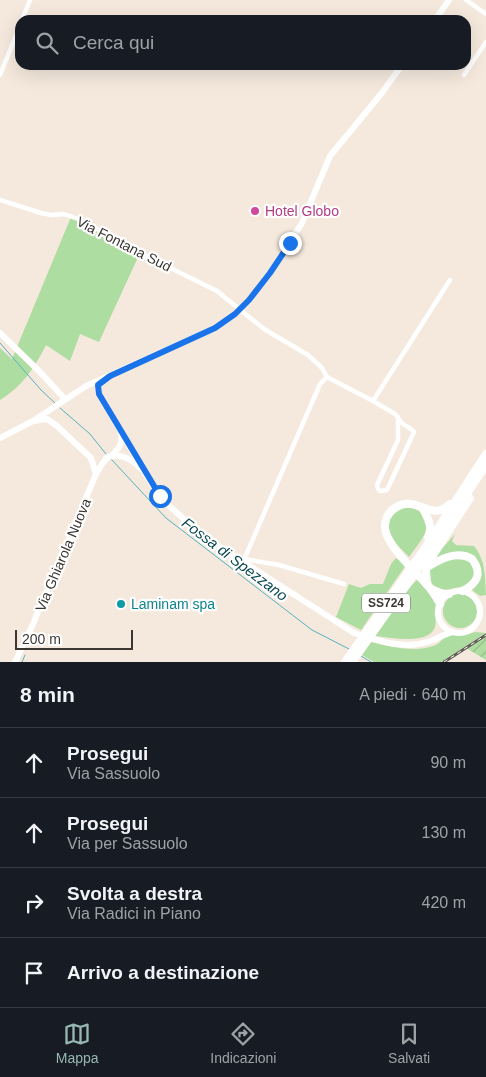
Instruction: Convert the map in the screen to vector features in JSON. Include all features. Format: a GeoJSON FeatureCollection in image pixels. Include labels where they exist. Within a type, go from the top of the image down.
{"type":"FeatureCollection","features":[{"type":"Feature","properties":{"kind":"highway","name":"SS724"},"geometry":{"type":"LineString","coordinates":[[352,662],[406,586],[428,545],[486,454]]}},
{"type":"Feature","properties":{"kind":"highway","name":"SS724"},"geometry":{"type":"LineString","coordinates":[[345,662],[486,466]]}},
{"type":"Feature","properties":{"kind":"highway"},"geometry":{"type":"LineString","coordinates":[[429,588],[426,570],[428,563],[464,510],[486,466]]}},
{"type":"Feature","properties":{"kind":"highway"},"geometry":{"type":"LineString","coordinates":[[440,604],[429,588],[389,542],[384,529],[388,515],[398,506],[410,504],[423,509],[437,511],[445,509],[461,492]]}},
{"type":"Feature","properties":{"kind":"highway"},"geometry":{"type":"LineString","coordinates":[[423,509],[430,529],[428,545]]}},
{"type":"Feature","properties":{"kind":"highway"},"geometry":{"type":"LineString","coordinates":[[406,586],[424,569],[445,558],[462,555],[472,559],[476,564],[478,576],[476,582],[463,592]]}},
{"type":"Feature","properties":{"kind":"highway"},"geometry":{"type":"LineString","coordinates":[[429,588],[443,594],[449,594]]}},
{"type":"Feature","properties":{"kind":"street"},"geometry":{"type":"LineString","coordinates":[[24,15],[30,0]]}},
{"type":"Feature","properties":{"kind":"street"},"geometry":{"type":"LineString","coordinates":[[438,15],[449,0]]}},
{"type":"Feature","properties":{"kind":"street"},"geometry":{"type":"LineString","coordinates":[[466,0],[486,14]]}},
{"type":"Feature","properties":{"kind":"street"},"geometry":{"type":"LineString","coordinates":[[0,75],[15,38]]}},
{"type":"Feature","properties":{"kind":"street"},"geometry":{"type":"LineString","coordinates":[[471,64],[486,42]]}},
{"type":"Feature","properties":{"kind":"street"},"geometry":{"type":"LineString","coordinates":[[0,438],[33,421],[81,390],[215,328],[240,310],[270,273],[302,223],[330,156],[398,70]]}},
{"type":"Feature","properties":{"kind":"street"},"geometry":{"type":"LineString","coordinates":[[464,75],[467,70]]}},
{"type":"Feature","properties":{"kind":"street","name":"Via Fontana Sud"},"geometry":{"type":"LineString","coordinates":[[0,200],[41,213],[51,215],[64,214],[81,220],[138,252],[217,291],[264,329],[308,355],[322,368],[327,377]]}},
{"type":"Feature","properties":{"kind":"street"},"geometry":{"type":"LineString","coordinates":[[373,401],[450,280]]}},
{"type":"Feature","properties":{"kind":"street"},"geometry":{"type":"LineString","coordinates":[[0,333],[39,371],[56,405],[52,416],[57,426]]}},
{"type":"Feature","properties":{"kind":"street"},"geometry":{"type":"LineString","coordinates":[[110,376],[98,385],[99,394],[145,473],[160,496],[174,511],[217,545],[354,633],[406,645],[430,642],[443,634],[469,630],[476,623],[480,614],[486,609]]}},
{"type":"Feature","properties":{"kind":"street"},"geometry":{"type":"LineString","coordinates":[[243,560],[320,384],[327,377],[373,401],[398,417],[403,424],[412,429],[414,434],[387,490],[380,491],[378,485],[398,440],[398,417]]}},
{"type":"Feature","properties":{"kind":"street"},"geometry":{"type":"LineString","coordinates":[[81,390],[88,389],[99,394]]}},
{"type":"Feature","properties":{"kind":"street"},"geometry":{"type":"LineString","coordinates":[[33,421],[46,418],[91,458],[97,461],[109,458],[129,458],[145,473]]}},
{"type":"Feature","properties":{"kind":"street"},"geometry":{"type":"LineString","coordinates":[[109,458],[121,444],[121,432]]}},
{"type":"Feature","properties":{"kind":"street"},"geometry":{"type":"LineString","coordinates":[[91,458],[96,474]]}},
{"type":"Feature","properties":{"kind":"street","name":"Via Ghiarola Nuova"},"geometry":{"type":"LineString","coordinates":[[15,662],[96,474],[109,458]]}},
{"type":"Feature","properties":{"kind":"street"},"geometry":{"type":"LineString","coordinates":[[243,560],[295,569],[344,584]]}},
{"type":"Feature","properties":{"kind":"street"},"geometry":{"type":"LineString","coordinates":[[453,632],[443,625],[438,614],[440,604],[449,594],[463,592],[470,594],[476,599],[486,601]]}},
{"type":"Feature","properties":{"kind":"street"},"geometry":{"type":"LineString","coordinates":[[476,599],[480,614]]}},
{"type":"Feature","properties":{"kind":"street"},"geometry":{"type":"LineString","coordinates":[[430,642],[438,631],[440,620]]}},
{"type":"Feature","properties":{"kind":"green space"},"geometry":{"type":"Polygon","coordinates":[[[71,217],[82,221],[139,255],[99,342],[80,334],[70,361],[46,345],[27,376],[15,389],[0,400],[0,348],[12,359],[71,217]]]}},
{"type":"Feature","properties":{"kind":"green space"},"geometry":{"type":"Polygon","coordinates":[[[412,507],[421,512],[427,524],[423,537],[409,557],[395,542],[390,533],[389,522],[395,513],[412,507]]]}},
{"type":"Feature","properties":{"kind":"green space"},"geometry":{"type":"Polygon","coordinates":[[[455,534],[452,541],[456,545],[474,546],[481,557],[486,595],[480,596],[472,590],[481,575],[481,570],[478,561],[471,554],[458,552],[431,561],[455,534]]]}},
{"type":"Feature","properties":{"kind":"green space"},"geometry":{"type":"Polygon","coordinates":[[[396,558],[406,565],[361,630],[336,617],[349,584],[361,588],[370,584],[383,584],[391,564],[396,558]]]}},
{"type":"Feature","properties":{"kind":"green space"},"geometry":{"type":"Polygon","coordinates":[[[466,558],[475,568],[474,578],[470,583],[461,587],[444,590],[433,585],[429,570],[448,559],[466,558]]]}},
{"type":"Feature","properties":{"kind":"green space"},"geometry":{"type":"Polygon","coordinates":[[[418,579],[431,594],[436,604],[435,626],[431,633],[414,639],[375,636],[407,590],[418,579]]]}},
{"type":"Feature","properties":{"kind":"green space"},"geometry":{"type":"Polygon","coordinates":[[[460,594],[467,595],[472,599],[476,604],[476,618],[472,623],[467,627],[460,628],[453,627],[448,623],[444,618],[443,611],[444,604],[448,599],[453,595],[460,594]]]}},
{"type":"Feature","properties":{"kind":"green space"},"geometry":{"type":"Polygon","coordinates":[[[475,632],[486,633],[441,662],[374,662],[362,655],[371,642],[395,647],[420,649],[436,645],[448,635],[475,632]]]}},
{"type":"Feature","properties":{"kind":"green space"},"geometry":{"type":"Polygon","coordinates":[[[486,636],[486,660],[466,648],[486,636]]]}},
{"type":"Feature","properties":{"kind":"waterway","name":"Fossa di Spezzano"},"geometry":{"type":"LineString","coordinates":[[0,343],[41,390],[55,403]]}},
{"type":"Feature","properties":{"kind":"waterway","name":"Fossa di Spezzano"},"geometry":{"type":"LineString","coordinates":[[60,408],[90,434],[106,454]]}},
{"type":"Feature","properties":{"kind":"waterway","name":"Fossa di Spezzano"},"geometry":{"type":"LineString","coordinates":[[111,459],[166,518],[312,630],[349,649]]}},
{"type":"Feature","properties":{"kind":"waterway"},"geometry":{"type":"LineString","coordinates":[[22,662],[25,655]]}},
{"type":"Feature","properties":{"kind":"waterway","name":"Fossa di Spezzano"},"geometry":{"type":"LineString","coordinates":[[361,656],[371,662]]}},
{"type":"Feature","properties":{"kind":"railway"},"geometry":{"type":"LineString","coordinates":[[444,662],[486,635]]}},
{"type":"Feature","properties":{"kind":"place","name":"Hotel Globo"},"geometry":{"type":"Point","coordinates":[255,211]}},
{"type":"Feature","properties":{"kind":"place","name":"Laminam spa"},"geometry":{"type":"Point","coordinates":[121,604]}},
{"type":"Feature","properties":{"kind":"route"},"geometry":{"type":"LineString","coordinates":[[160,496],[99,394],[98,385],[110,376],[215,328],[235,314],[249,300],[270,273],[290,243]]}}]}
